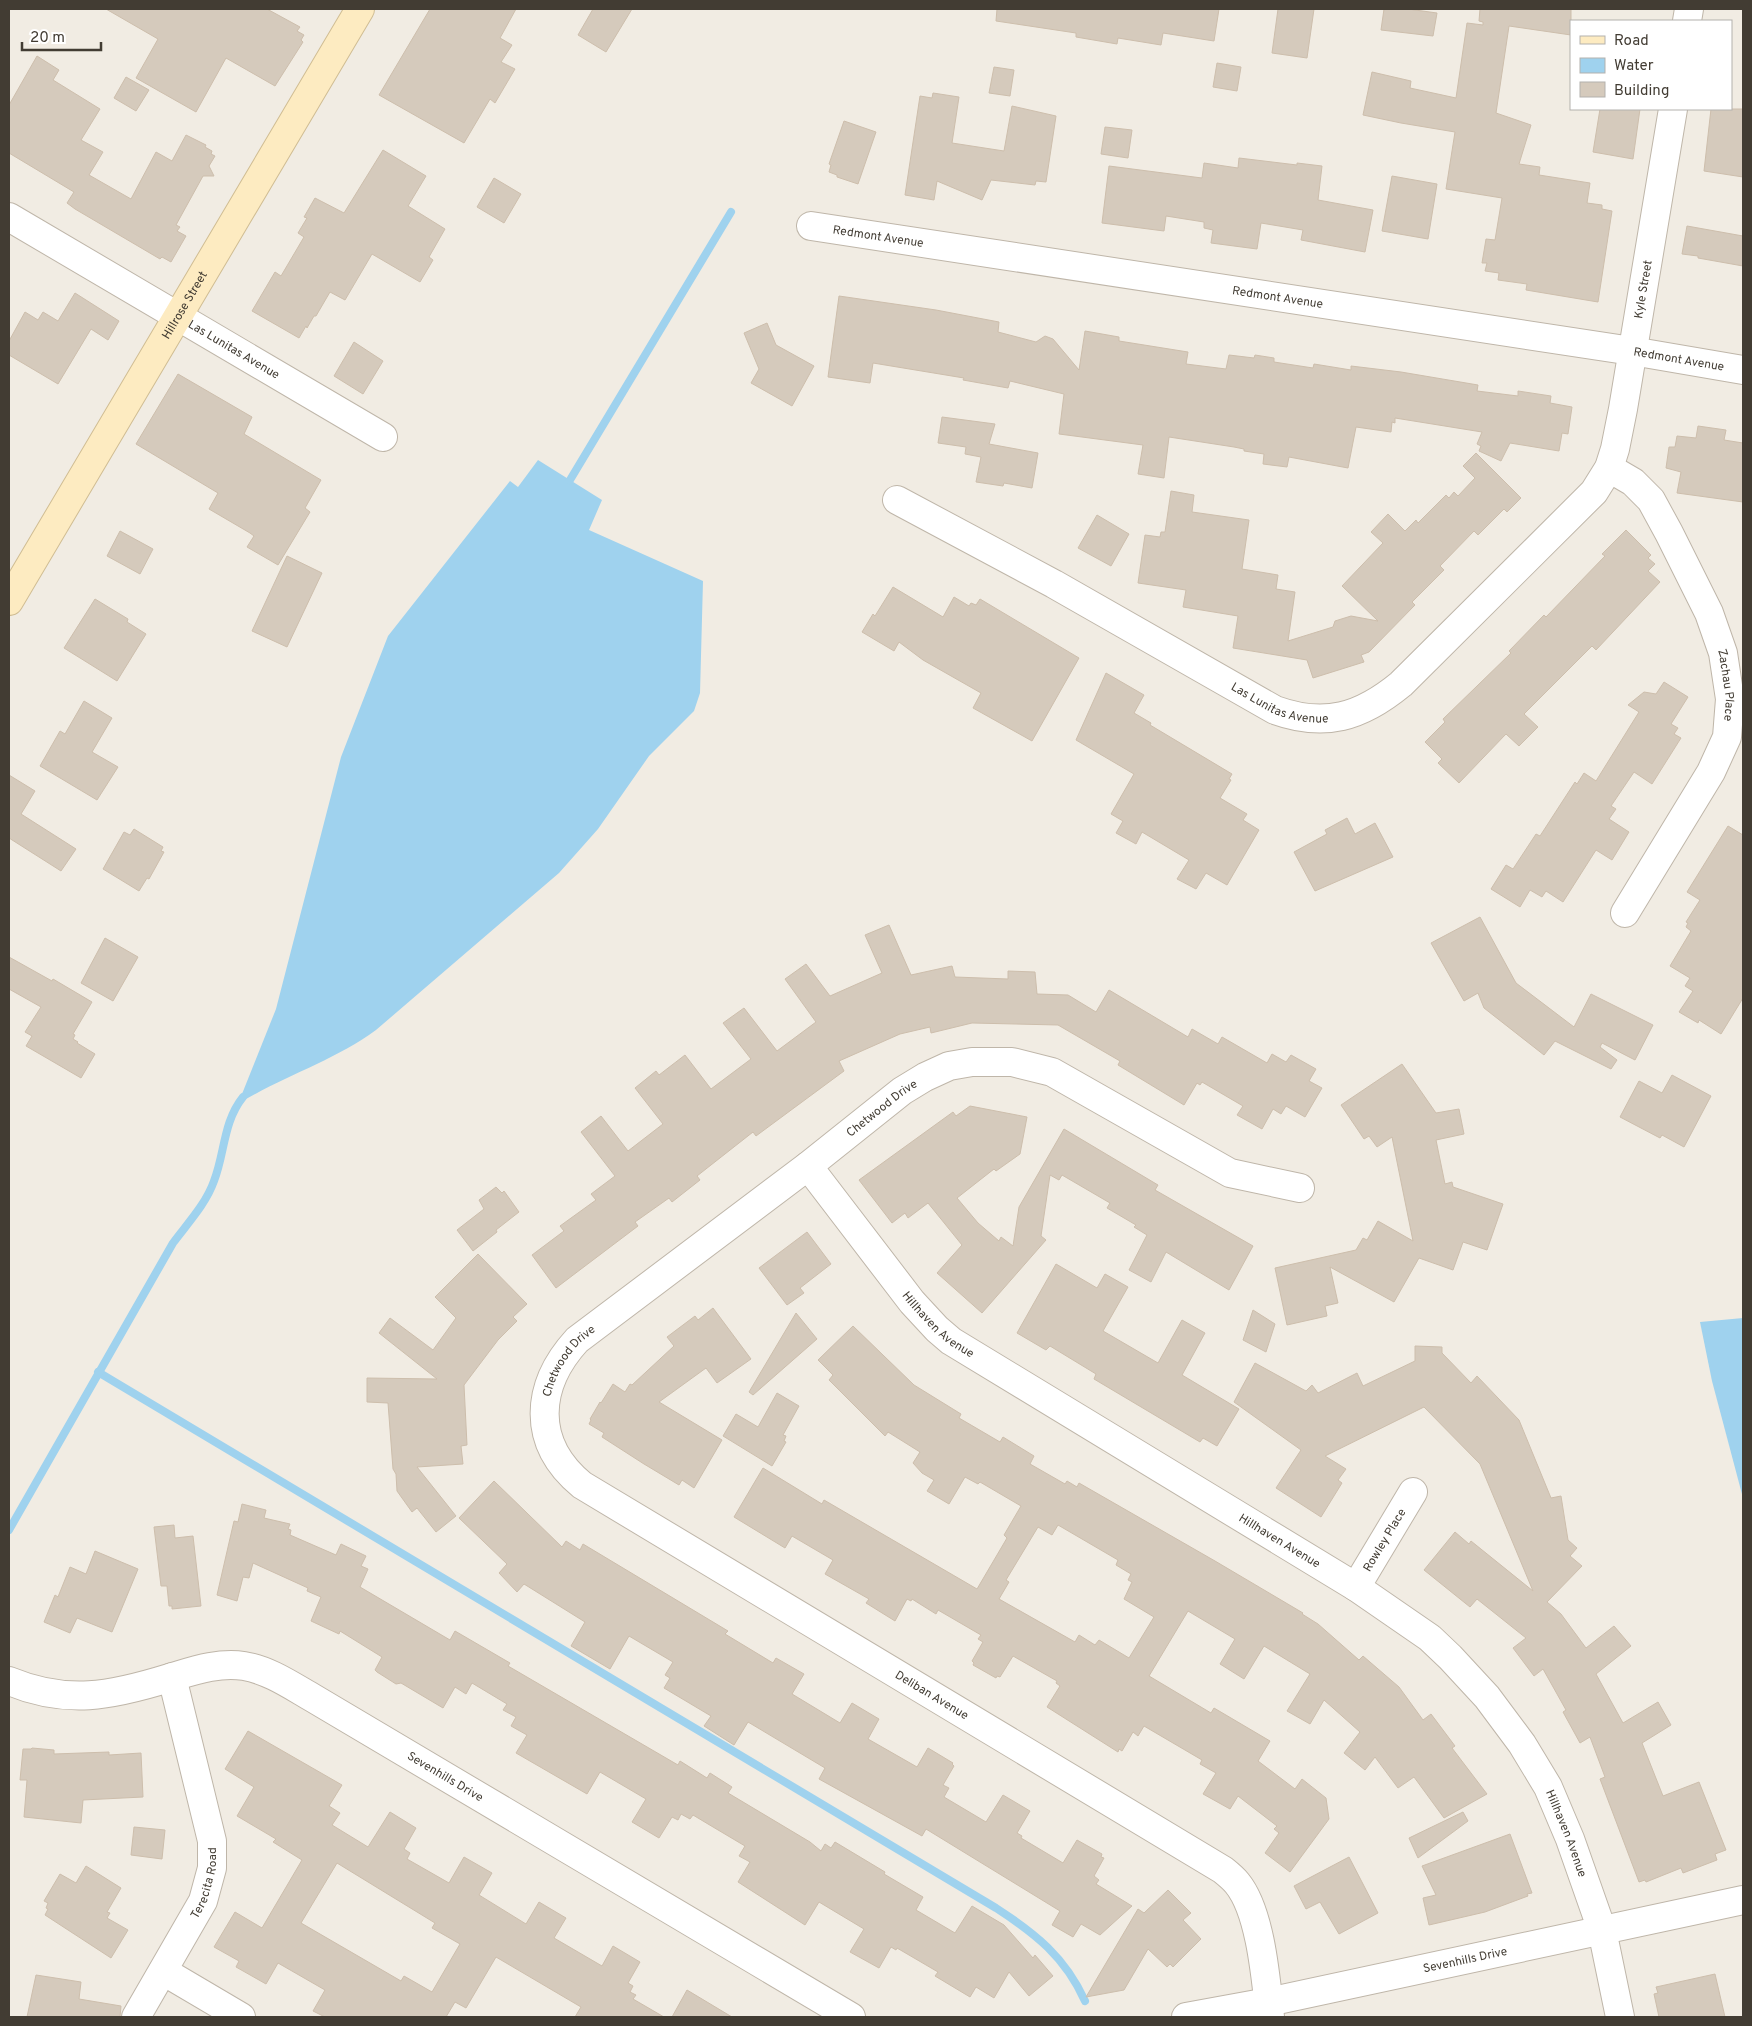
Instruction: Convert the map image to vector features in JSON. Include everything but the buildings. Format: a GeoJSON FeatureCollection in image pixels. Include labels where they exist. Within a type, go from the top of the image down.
{"type":"FeatureCollection","features":[{"type":"Feature","properties":{"kind":"street","name":"Hillrose Street"},"geometry":{"type":"LineString","coordinates":[[9,602],[360,9]]}},
{"type":"Feature","properties":{"kind":"street","name":"Kyle Street"},"geometry":{"type":"LineString","coordinates":[[1609,468],[1623,409],[1672,110]]}},
{"type":"Feature","properties":{"kind":"street","name":"Las Lunitas Avenue"},"geometry":{"type":"LineString","coordinates":[[9,217],[383,437]]}},
{"type":"Feature","properties":{"kind":"street","name":"Redmont Avenue"},"geometry":{"type":"LineString","coordinates":[[812,226],[1632,351],[1743,370]]}},
{"type":"Feature","properties":{"kind":"street","name":"Las Lunitas Avenue"},"geometry":{"type":"LineString","coordinates":[[897,500],[1054,584],[1275,710],[1291,716],[1323,720],[1361,711],[1382,700],[1401,684],[1594,492],[1609,468]]}},
{"type":"Feature","properties":{"kind":"street","name":"Zachau Place"},"geometry":{"type":"LineString","coordinates":[[1609,468],[1632,482],[1651,500],[1669,533],[1709,614],[1723,653],[1730,699],[1727,737],[1711,772],[1625,913]]}},
{"type":"Feature","properties":{"kind":"street","name":"Chetwood Drive"},"geometry":{"type":"LineString","coordinates":[[544,1408],[549,1384],[554,1372],[576,1340],[808,1166],[902,1091],[925,1077],[949,1066],[972,1062],[1012,1062],[1052,1072],[1230,1173],[1300,1188]]}},
{"type":"Feature","properties":{"kind":"street","name":"Hillhaven Avenue"},"geometry":{"type":"LineString","coordinates":[[808,1166],[912,1302],[951,1341],[1356,1587],[1430,1638],[1487,1698],[1522,1744],[1548,1787],[1570,1840],[1602,1930],[1620,2017]]}},
{"type":"Feature","properties":{"kind":"street","name":"Deliban Avenue"},"geometry":{"type":"LineString","coordinates":[[544,1408],[545,1427],[557,1458],[572,1477],[582,1485],[1223,1870],[1238,1884],[1255,1923],[1264,1963],[1269,2010]]}},
{"type":"Feature","properties":{"kind":"street","name":"Rowley Place"},"geometry":{"type":"LineString","coordinates":[[1356,1587],[1413,1492]]}},
{"type":"Feature","properties":{"kind":"street","name":"Sevenhills Drive"},"geometry":{"type":"LineString","coordinates":[[9,1681],[60,1696],[88,1696],[126,1691],[198,1669],[229,1664],[259,1670],[287,1683],[851,2017]]}},
{"type":"Feature","properties":{"kind":"street","name":"Terecita Road"},"geometry":{"type":"LineString","coordinates":[[136,2017],[203,1900],[212,1868],[212,1841],[172,1677]]}},
{"type":"Feature","properties":{"kind":"street","name":"Sevenhills Drive"},"geometry":{"type":"LineString","coordinates":[[1186,2017],[1269,2010],[1602,1930],[1743,1900]]}},
{"type":"Feature","properties":{"kind":"street"},"geometry":{"type":"LineString","coordinates":[[163,1971],[241,2017]]}},
{"type":"Feature","properties":{"kind":"water"},"geometry":{"type":"Polygon","coordinates":[[[538,460],[602,500],[589,530],[703,581],[700,693],[694,711],[649,756],[598,829],[559,873],[376,1030],[343,1051],[238,1104],[276,1009],[341,757],[388,636],[510,481],[518,487],[538,460]]]}},
{"type":"Feature","properties":{"kind":"water"},"geometry":{"type":"Polygon","coordinates":[[[1743,1318],[1743,1498],[1712,1381],[1700,1322],[1743,1318]]]}},
{"type":"Feature","properties":{"kind":"waterway"},"geometry":{"type":"LineString","coordinates":[[570,480],[731,212]]}},
{"type":"Feature","properties":{"kind":"waterway"},"geometry":{"type":"LineString","coordinates":[[9,1530],[173,1243],[196,1214],[211,1189],[218,1170],[228,1127],[236,1107],[243,1097]]}},
{"type":"Feature","properties":{"kind":"waterway"},"geometry":{"type":"LineString","coordinates":[[98,1372],[996,1908],[1024,1927],[1059,1959],[1077,1985],[1085,2001]]}}]}
